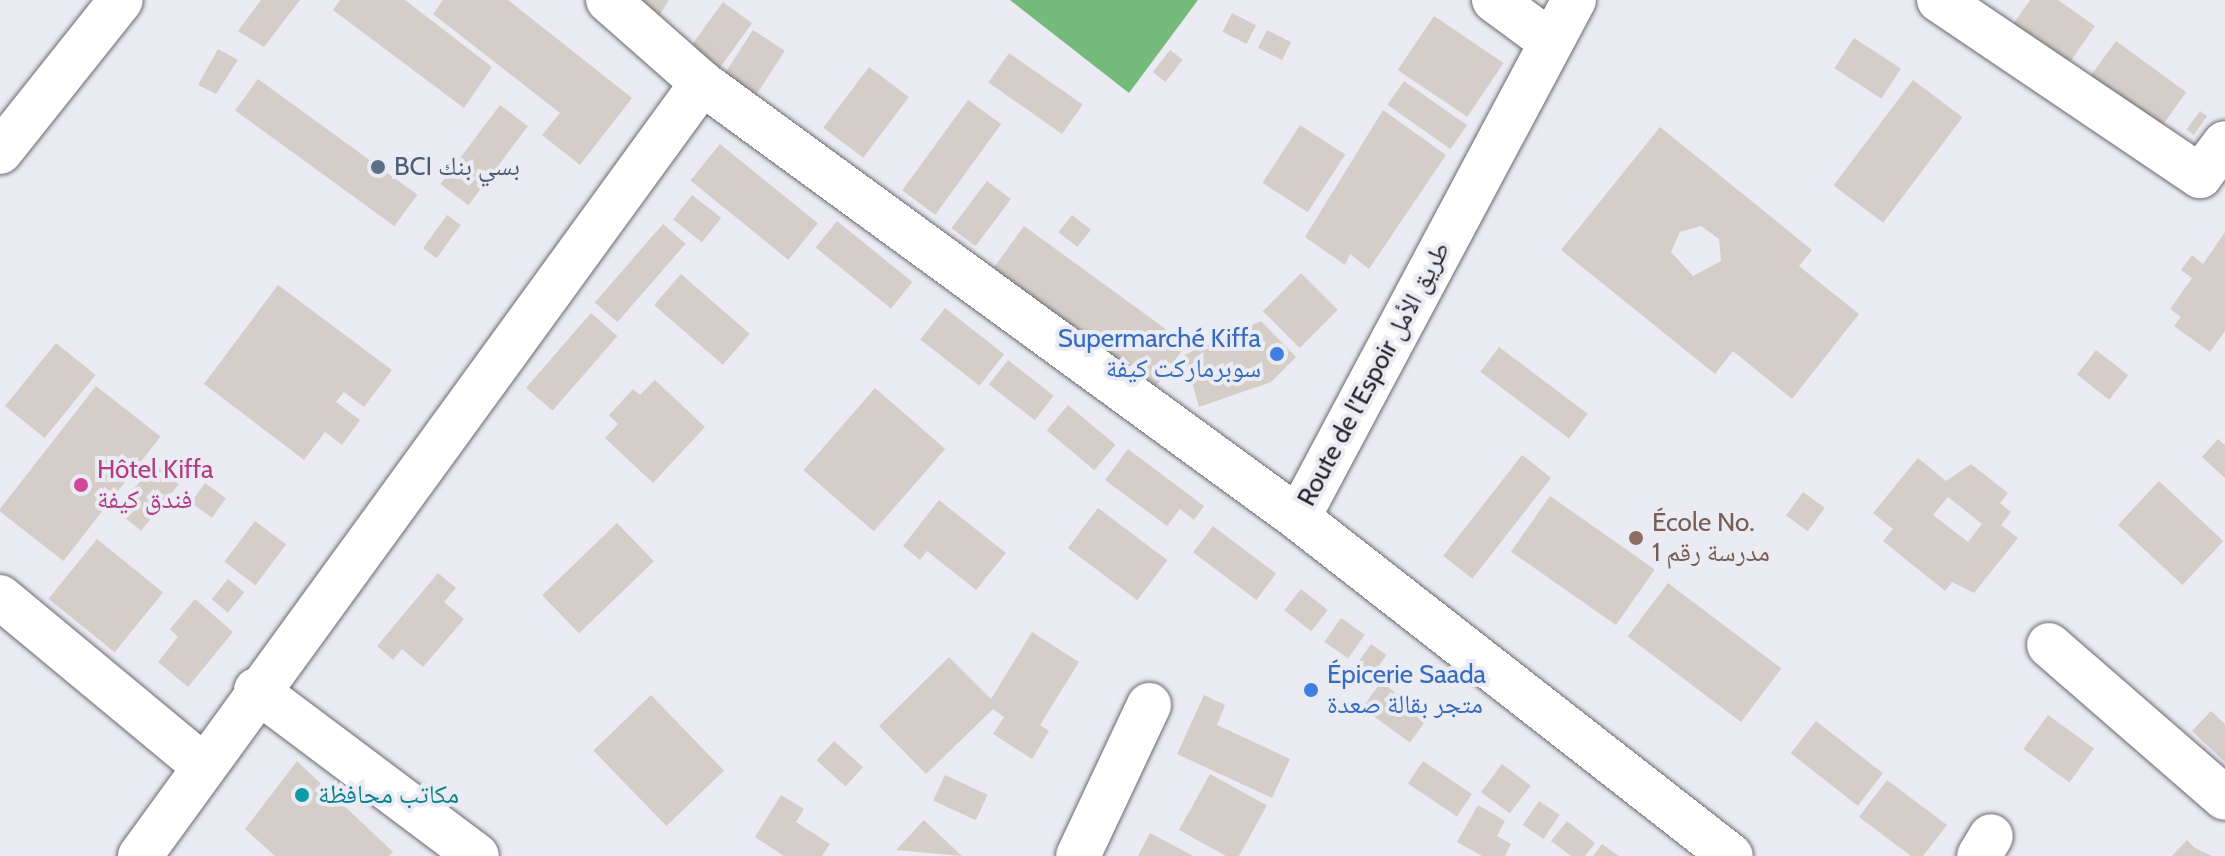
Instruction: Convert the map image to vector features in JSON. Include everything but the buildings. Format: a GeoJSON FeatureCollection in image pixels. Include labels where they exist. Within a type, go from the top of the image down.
{"type":"FeatureCollection","features":[{"type":"Feature","properties":{"kind":"main road"},"geometry":{"type":"LineString","coordinates":[[0,152],[121,0]]}},
{"type":"Feature","properties":{"kind":"main road"},"geometry":{"type":"LineString","coordinates":[[608,0],[702,83],[1298,518]]}},
{"type":"Feature","properties":{"kind":"main road"},"geometry":{"type":"LineString","coordinates":[[1494,0],[1551,42]]}},
{"type":"Feature","properties":{"kind":"main road","name":"Route de l’Espoir طريق الأمل"},"geometry":{"type":"LineString","coordinates":[[1574,0],[1298,518],[1731,856]]}},
{"type":"Feature","properties":{"kind":"main road"},"geometry":{"type":"LineString","coordinates":[[1939,0],[2200,176],[2225,143]]}},
{"type":"Feature","properties":{"kind":"main road"},"geometry":{"type":"LineString","coordinates":[[140,856],[201,764],[702,83]]}},
{"type":"Feature","properties":{"kind":"main road"},"geometry":{"type":"LineString","coordinates":[[0,597],[201,764]]}},
{"type":"Feature","properties":{"kind":"main road"},"geometry":{"type":"LineString","coordinates":[[2049,645],[2225,798]]}},
{"type":"Feature","properties":{"kind":"main road"},"geometry":{"type":"LineString","coordinates":[[256,690],[477,856]]}},
{"type":"Feature","properties":{"kind":"main road"},"geometry":{"type":"LineString","coordinates":[[1078,856],[1149,705]]}},
{"type":"Feature","properties":{"kind":"green space"},"geometry":{"type":"Polygon","coordinates":[[[1010,0],[1198,0],[1129,93],[1010,0]]]}},
{"type":"Feature","properties":{"kind":"place","name":"BCI بسي بنك"},"geometry":{"type":"Point","coordinates":[378,167]}},
{"type":"Feature","properties":{"kind":"place","name":"Supermarché Kiffa سوبرماركت كيفة"},"geometry":{"type":"Point","coordinates":[1277,354]}},
{"type":"Feature","properties":{"kind":"place","name":"Hôtel Kiffa فندق كيفة"},"geometry":{"type":"Point","coordinates":[81,485]}},
{"type":"Feature","properties":{"kind":"place","name":"École No. 1 مدرسة رقم"},"geometry":{"type":"Point","coordinates":[1636,538]}},
{"type":"Feature","properties":{"kind":"place","name":"Épicerie Saada متجر بقالة صعدة"},"geometry":{"type":"Point","coordinates":[1311,690]}},
{"type":"Feature","properties":{"kind":"place","name":"مكاتب محافظة"},"geometry":{"type":"Point","coordinates":[302,795]}}]}
